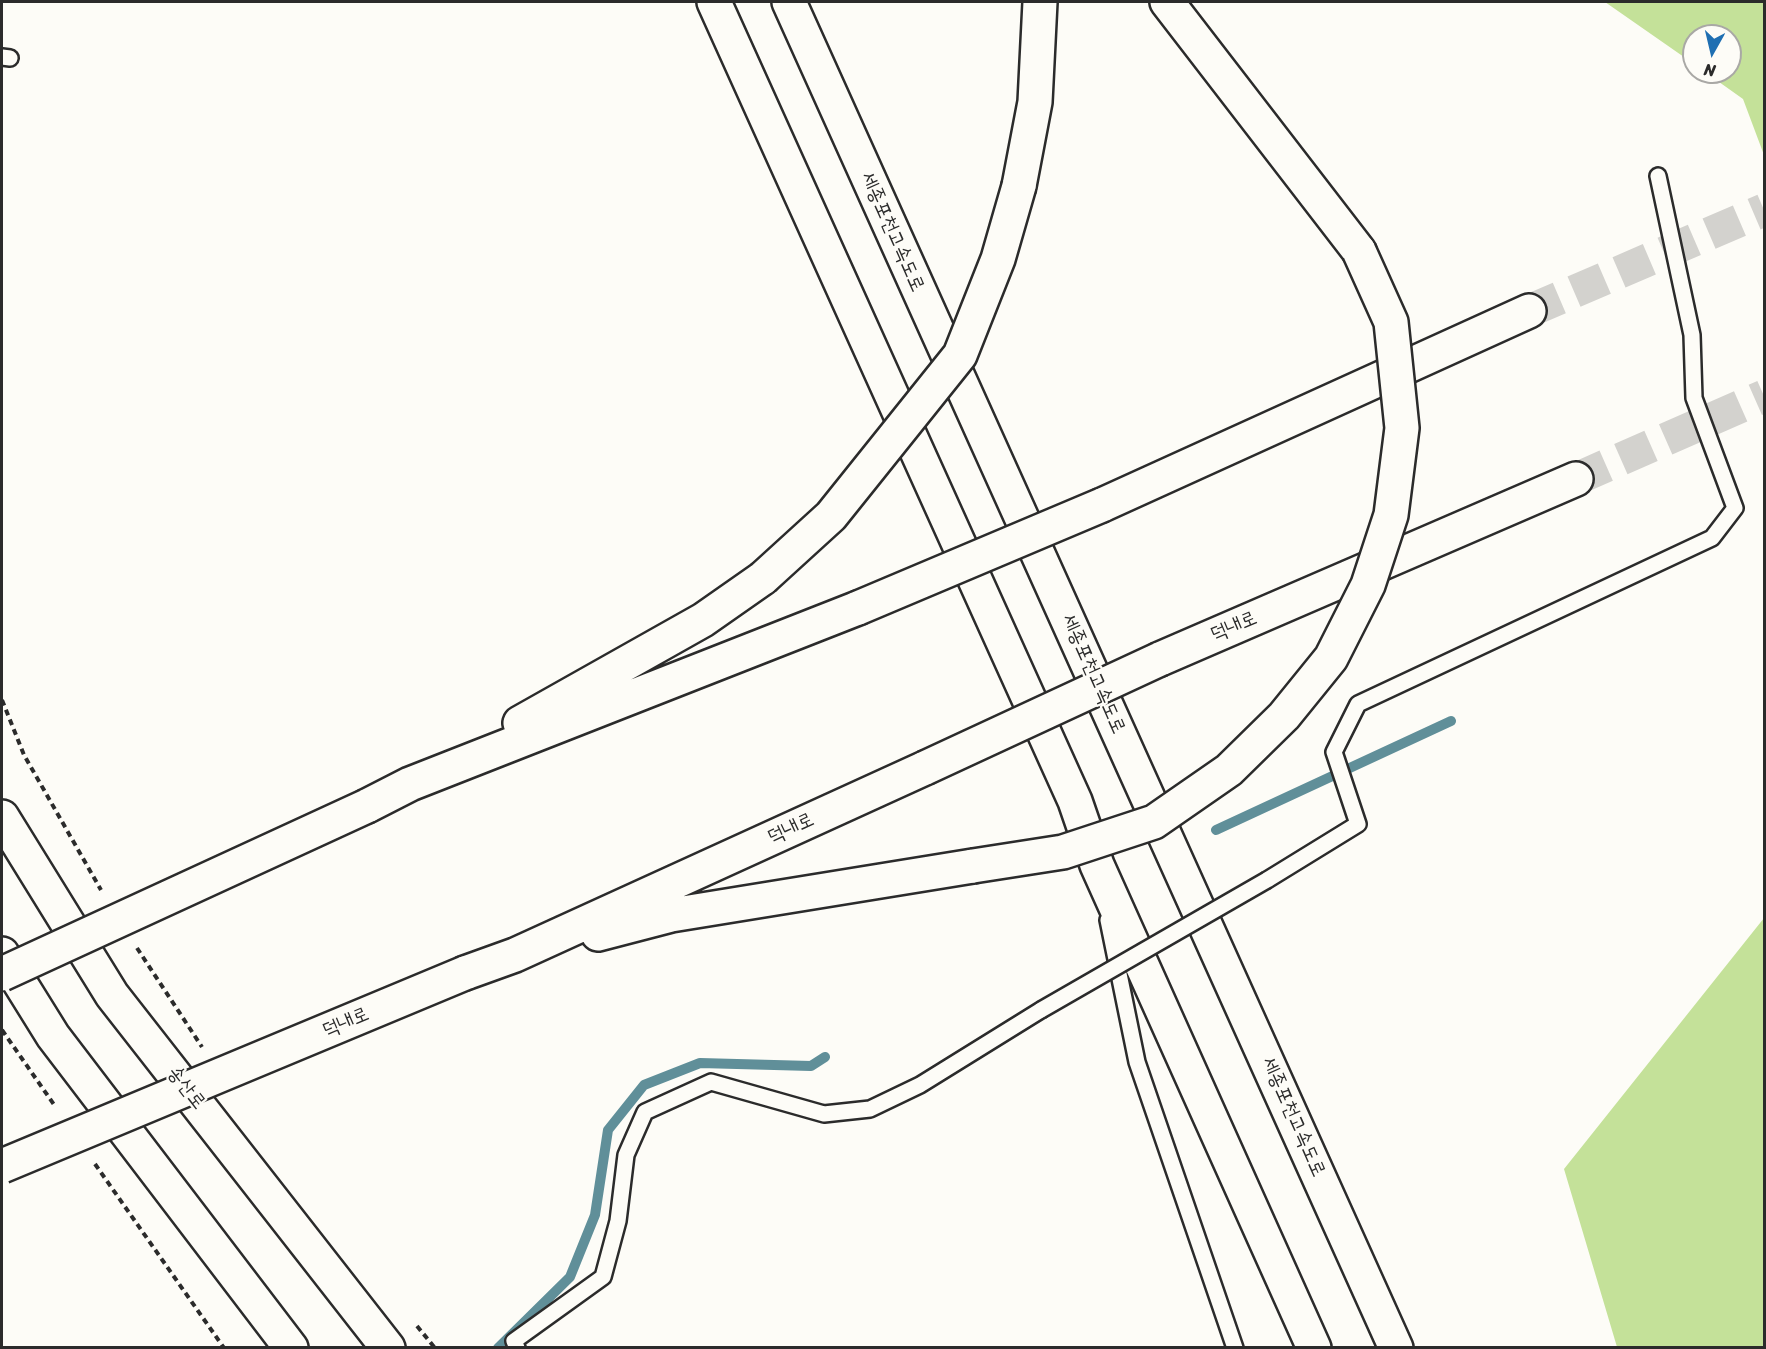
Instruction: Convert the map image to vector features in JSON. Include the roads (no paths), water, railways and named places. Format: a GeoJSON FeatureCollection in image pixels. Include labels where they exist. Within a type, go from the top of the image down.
{"type":"FeatureCollection","features":[{"type":"Feature","properties":{"kind":"main road"},"geometry":{"type":"LineString","coordinates":[[714,2],[1075,801],[1097,865],[1314,1347]]}},
{"type":"Feature","properties":{"kind":"main road","name":"세종포천고속도로"},"geometry":{"type":"LineString","coordinates":[[789,2],[1396,1347]]}},
{"type":"Feature","properties":{"kind":"main road"},"geometry":{"type":"LineString","coordinates":[[2,974],[410,784],[703,620],[763,578],[831,516],[960,355],[998,259],[1019,186],[1035,102],[1040,2]]}},
{"type":"Feature","properties":{"kind":"main road"},"geometry":{"type":"LineString","coordinates":[[514,955],[671,915],[1063,852],[1154,822],[1229,770],[1284,716],[1331,658],[1368,585],[1391,515],[1402,428],[1391,322],[1359,251],[1167,2]]}},
{"type":"Feature","properties":{"kind":"main road"},"geometry":{"type":"LineString","coordinates":[[410,784],[858,608],[1102,505],[1529,311]]}},
{"type":"Feature","properties":{"kind":"main road","name":"덕내로"},"geometry":{"type":"LineString","coordinates":[[2,1166],[465,973],[514,955],[1160,659],[1576,479]]}},
{"type":"Feature","properties":{"kind":"main road","name":"송산로"},"geometry":{"type":"LineString","coordinates":[[2,817],[112,995],[388,1347]]}},
{"type":"Feature","properties":{"kind":"main road"},"geometry":{"type":"LineString","coordinates":[[2,954],[53,1036],[291,1347]]}},
{"type":"Feature","properties":{"kind":"lane"},"geometry":{"type":"LineString","coordinates":[[517,1347],[514,1341],[603,1276],[618,1221],[626,1155],[645,1112],[711,1082],[824,1114],[870,1109],[920,1085],[1041,1010],[1267,880],[1358,824],[1334,752],[1358,704],[1712,538],[1735,508],[1694,398],[1692,335],[1658,176]]}},
{"type":"Feature","properties":{"kind":"lane"},"geometry":{"type":"LineString","coordinates":[[1097,865],[1137,1062],[1235,1347]]}},
{"type":"Feature","properties":{"kind":"waterway"},"geometry":{"type":"LineString","coordinates":[[1216,830],[1451,721]]}},
{"type":"Feature","properties":{"kind":"waterway"},"geometry":{"type":"LineString","coordinates":[[498,1348],[570,1277],[595,1215],[608,1130],[644,1085],[700,1063],[811,1066],[825,1057]]}},
{"type":"Feature","properties":{"kind":"tunnel"},"geometry":{"type":"LineString","coordinates":[[1529,311],[1764,210]]}},
{"type":"Feature","properties":{"kind":"tunnel"},"geometry":{"type":"LineString","coordinates":[[1576,479],[1764,396]]}}]}
